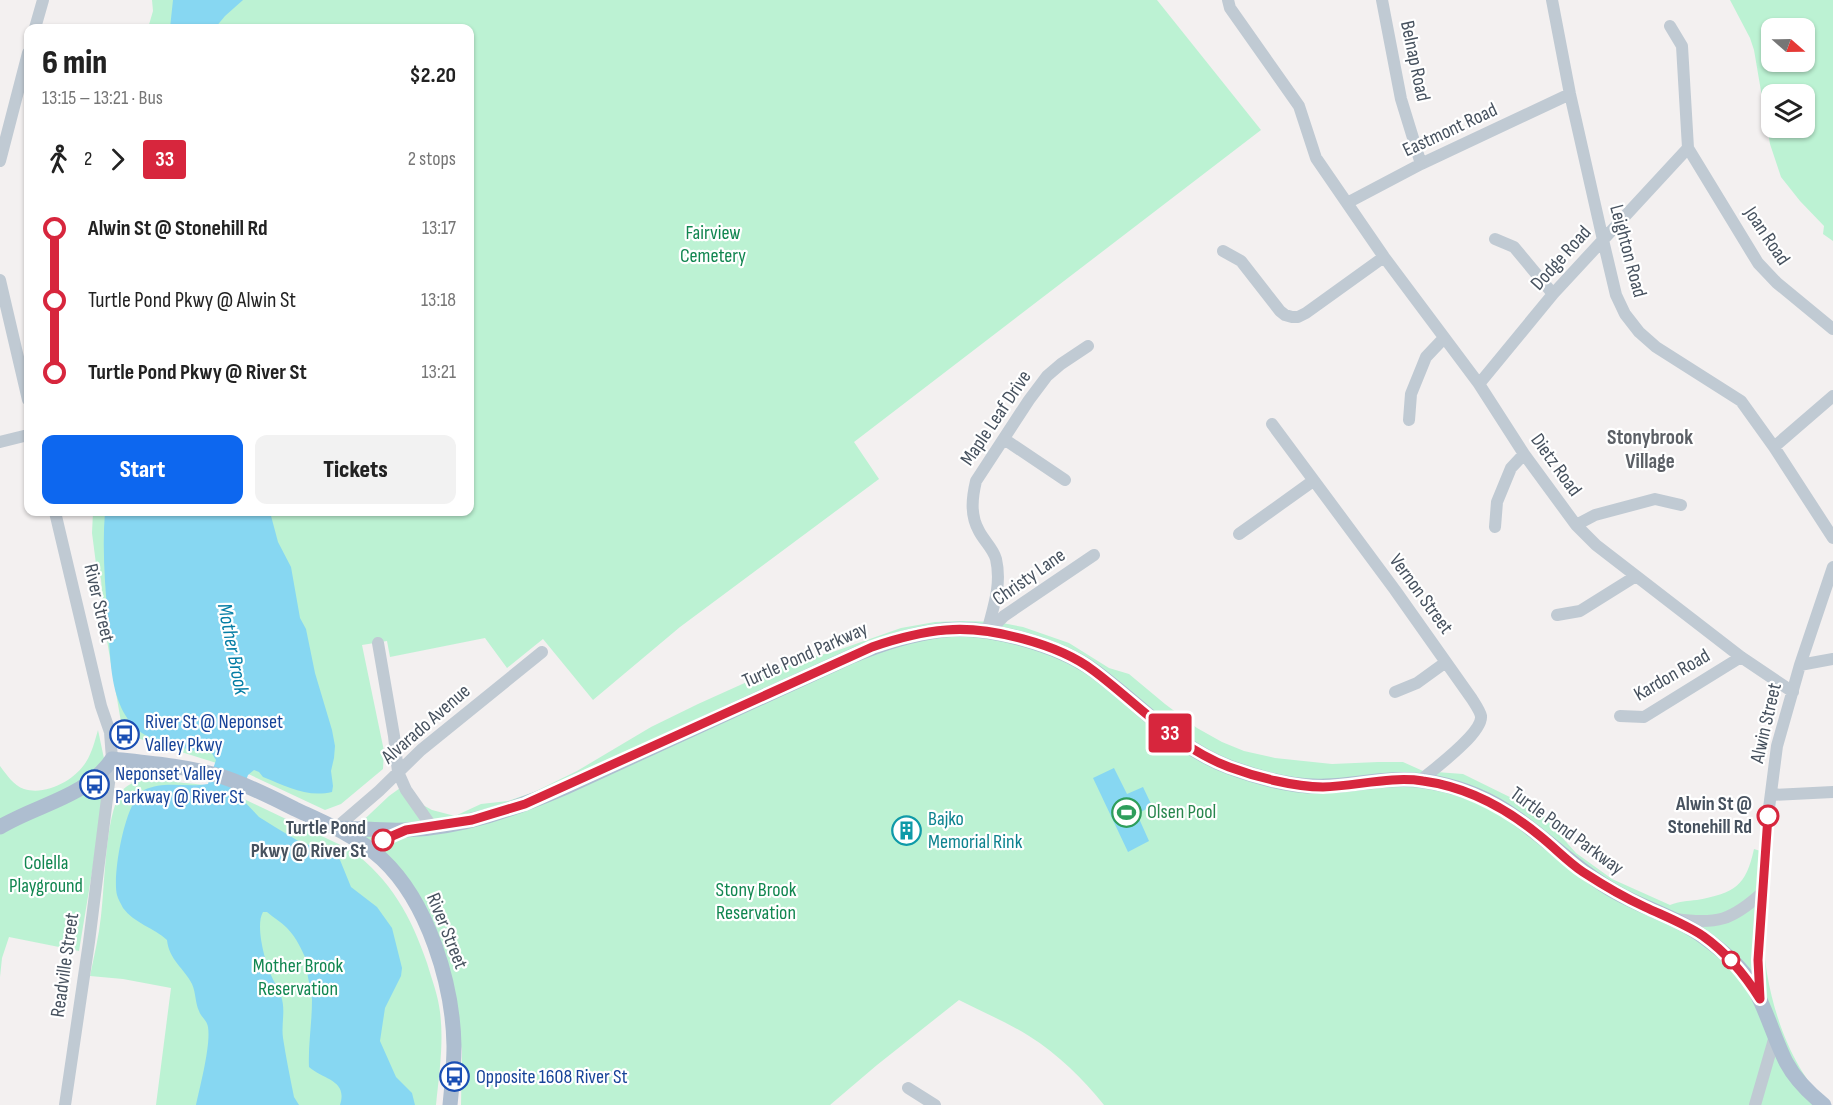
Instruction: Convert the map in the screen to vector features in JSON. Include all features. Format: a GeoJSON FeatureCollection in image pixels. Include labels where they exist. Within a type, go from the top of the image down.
{"type":"FeatureCollection","features":[{"type":"Feature","properties":{"kind":"main road","name":"Turtle Pond Parkway"},"geometry":{"type":"LineString","coordinates":[[336,828],[406,830],[485,817],[525,804],[886,642],[946,630],[987,632],[1038,642],[1091,668],[1165,730],[1228,767],[1273,780],[1322,787],[1421,780],[1461,789],[1487,800],[1506,811],[1581,871],[1616,892],[1703,936],[1727,957],[1746,976],[1760,999],[1787,1064],[1807,1091],[1824,1105]]}},
{"type":"Feature","properties":{"kind":"main road","name":"River Street"},"geometry":{"type":"LineString","coordinates":[[112,759],[206,772],[249,787],[336,828],[367,846],[393,871],[412,896],[426,927],[439,960],[448,994],[453,1028],[450,1105]]}},
{"type":"Feature","properties":{"kind":"main road"},"geometry":{"type":"LineString","coordinates":[[0,827],[85,786],[101,773],[112,759]]}},
{"type":"Feature","properties":{"kind":"main road","name":"Turtle Pond Parkway"},"geometry":{"type":"LineString","coordinates":[[367,846],[406,830]]}},
{"type":"Feature","properties":{"kind":"street"},"geometry":{"type":"LineString","coordinates":[[36,24],[43,0]]}},
{"type":"Feature","properties":{"kind":"street"},"geometry":{"type":"LineString","coordinates":[[1228,0],[1230,8],[1299,106],[1316,158],[1347,203]]}},
{"type":"Feature","properties":{"kind":"street","name":"Belnap Road"},"geometry":{"type":"LineString","coordinates":[[1382,0],[1401,99],[1420,164]]}},
{"type":"Feature","properties":{"kind":"street","name":"Leighton Road"},"geometry":{"type":"LineString","coordinates":[[1552,0],[1570,94],[1603,240],[1616,295],[1625,314],[1639,332],[1656,347],[1741,401],[1833,538]]}},
{"type":"Feature","properties":{"kind":"street"},"geometry":{"type":"LineString","coordinates":[[1671,26],[1682,46],[1688,148]]}},
{"type":"Feature","properties":{"kind":"street"},"geometry":{"type":"LineString","coordinates":[[1,154],[24,68]]}},
{"type":"Feature","properties":{"kind":"street","name":"Eastmont Road"},"geometry":{"type":"LineString","coordinates":[[1347,203],[1420,164],[1570,94]]}},
{"type":"Feature","properties":{"kind":"street","name":"Dodge Road"},"geometry":{"type":"LineString","coordinates":[[1479,384],[1553,294],[1688,148]]}},
{"type":"Feature","properties":{"kind":"street","name":"Joan Road"},"geometry":{"type":"LineString","coordinates":[[1688,148],[1758,263],[1777,283],[1833,329]]}},
{"type":"Feature","properties":{"kind":"street","name":"Dietz Road"},"geometry":{"type":"LineString","coordinates":[[1347,203],[1384,257],[1479,384],[1524,454],[1576,525],[1596,545],[1741,657],[1793,692]]}},
{"type":"Feature","properties":{"kind":"street"},"geometry":{"type":"LineString","coordinates":[[1495,239],[1514,247],[1553,294]]}},
{"type":"Feature","properties":{"kind":"street"},"geometry":{"type":"LineString","coordinates":[[1223,251],[1241,261],[1280,310],[1292,317],[1306,313],[1384,257]]}},
{"type":"Feature","properties":{"kind":"street"},"geometry":{"type":"LineString","coordinates":[[0,280],[24,383]]}},
{"type":"Feature","properties":{"kind":"street"},"geometry":{"type":"LineString","coordinates":[[1409,420],[1411,394],[1426,357],[1444,338]]}},
{"type":"Feature","properties":{"kind":"street","name":"Maple Leaf Drive"},"geometry":{"type":"LineString","coordinates":[[987,632],[999,587],[998,571],[996,556],[974,520],[972,496],[976,481],[1047,376],[1060,364],[1088,346]]}},
{"type":"Feature","properties":{"kind":"street"},"geometry":{"type":"LineString","coordinates":[[1774,447],[1833,396]]}},
{"type":"Feature","properties":{"kind":"street","name":"Vernon Street"},"geometry":{"type":"LineString","coordinates":[[1272,424],[1395,590],[1481,715],[1480,725],[1468,739],[1421,780]]}},
{"type":"Feature","properties":{"kind":"street"},"geometry":{"type":"LineString","coordinates":[[0,442],[24,436]]}},
{"type":"Feature","properties":{"kind":"street"},"geometry":{"type":"LineString","coordinates":[[1004,439],[1065,480]]}},
{"type":"Feature","properties":{"kind":"street"},"geometry":{"type":"LineString","coordinates":[[1495,526],[1497,502],[1511,468],[1524,454]]}},
{"type":"Feature","properties":{"kind":"street"},"geometry":{"type":"LineString","coordinates":[[1239,534],[1313,481]]}},
{"type":"Feature","properties":{"kind":"street"},"geometry":{"type":"LineString","coordinates":[[1576,525],[1595,515],[1655,499],[1681,505]]}},
{"type":"Feature","properties":{"kind":"street","name":"River Street"},"geometry":{"type":"LineString","coordinates":[[56,516],[110,732],[112,759]]}},
{"type":"Feature","properties":{"kind":"street","name":"Christy Lane"},"geometry":{"type":"LineString","coordinates":[[987,632],[1005,616],[1094,555]]}},
{"type":"Feature","properties":{"kind":"street","name":"Alwin Street"},"geometry":{"type":"LineString","coordinates":[[1760,999],[1758,960],[1762,893],[1778,746],[1800,665],[1833,567]]}},
{"type":"Feature","properties":{"kind":"street"},"geometry":{"type":"LineString","coordinates":[[1557,615],[1580,611],[1636,576]]}},
{"type":"Feature","properties":{"kind":"street"},"geometry":{"type":"LineString","coordinates":[[378,642],[398,772],[406,790],[432,827]]}},
{"type":"Feature","properties":{"kind":"street","name":"Alvarado Avenue"},"geometry":{"type":"LineString","coordinates":[[336,828],[379,791],[421,750],[542,652]]}},
{"type":"Feature","properties":{"kind":"street","name":"Kardon Road"},"geometry":{"type":"LineString","coordinates":[[1620,717],[1644,717],[1741,657]]}},
{"type":"Feature","properties":{"kind":"street"},"geometry":{"type":"LineString","coordinates":[[1800,665],[1833,659]]}},
{"type":"Feature","properties":{"kind":"street"},"geometry":{"type":"LineString","coordinates":[[1395,692],[1417,683],[1446,662]]}},
{"type":"Feature","properties":{"kind":"street","name":"Readville Street"},"geometry":{"type":"LineString","coordinates":[[65,1105],[112,759]]}},
{"type":"Feature","properties":{"kind":"street"},"geometry":{"type":"LineString","coordinates":[[1771,795],[1833,792]]}},
{"type":"Feature","properties":{"kind":"street"},"geometry":{"type":"LineString","coordinates":[[1670,918],[1693,921],[1723,919],[1735,914],[1762,893]]}},
{"type":"Feature","properties":{"kind":"street"},"geometry":{"type":"LineString","coordinates":[[1755,1105],[1775,1036]]}},
{"type":"Feature","properties":{"kind":"street"},"geometry":{"type":"LineString","coordinates":[[908,1088],[935,1105]]}},
{"type":"Feature","properties":{"kind":"green space","name":"Fairview Cemetery"},"geometry":{"type":"Polygon","coordinates":[[[152,0],[1157,0],[1261,130],[854,442],[879,479],[680,627],[593,700],[543,639],[507,668],[485,638],[390,657],[387,641],[362,645],[384,751],[383,769],[341,804],[325,810],[242,771],[143,740],[132,735],[121,722],[105,629],[101,579],[96,564],[92,533],[93,516],[474,516],[474,24],[149,24],[153,11],[152,0]]]}},
{"type":"Feature","properties":{"kind":"green space"},"geometry":{"type":"Polygon","coordinates":[[[1730,0],[1833,0],[1833,241],[1823,234],[1824,226],[1781,177],[1769,138],[1815,138],[1815,84],[1761,84],[1761,91],[1754,50],[1730,0]]]}},
{"type":"Feature","properties":{"kind":"green space","name":"Stony Brook Reservation"},"geometry":{"type":"Polygon","coordinates":[[[935,622],[997,622],[1023,627],[1069,643],[1109,668],[1129,674],[1197,728],[1244,751],[1275,758],[1332,764],[1403,762],[1423,771],[1463,774],[1532,808],[1543,816],[1576,853],[1612,879],[1670,905],[1730,891],[1737,886],[1747,872],[1754,849],[1770,854],[1763,932],[1764,954],[1773,1001],[1780,1025],[1801,1070],[1830,1105],[1104,1105],[1070,1068],[1040,1043],[1012,1026],[959,1000],[830,1105],[461,1105],[462,1051],[435,927],[353,830],[389,796],[407,783],[421,804],[432,810],[455,816],[481,804],[508,801],[534,792],[577,771],[651,727],[798,659],[830,653],[901,628],[935,622]]]}},
{"type":"Feature","properties":{"kind":"green space","name":"Colella Playground"},"geometry":{"type":"Polygon","coordinates":[[[98,730],[106,768],[79,951],[9,937],[2,958],[0,977],[0,766],[10,779],[24,789],[33,791],[59,785],[75,775],[86,762],[98,730]]]}},
{"type":"Feature","properties":{"kind":"green space","name":"Mother Brook Reservation"},"geometry":{"type":"Polygon","coordinates":[[[145,778],[223,789],[351,850],[378,874],[398,900],[414,930],[436,994],[440,1012],[441,1059],[436,1105],[156,1105],[171,988],[123,979],[90,976],[100,924],[106,852],[116,803],[123,789],[145,778]]]}},
{"type":"Feature","properties":{"kind":"water"},"geometry":{"type":"Polygon","coordinates":[[[173,0],[243,0],[218,24],[170,24],[173,0]]]}},
{"type":"Feature","properties":{"kind":"water","name":"Mother Brook"},"geometry":{"type":"Polygon","coordinates":[[[105,516],[271,516],[278,542],[291,567],[300,618],[306,629],[315,673],[332,730],[335,746],[331,771],[333,786],[332,792],[305,792],[263,777],[254,770],[248,775],[240,797],[259,817],[300,842],[330,852],[340,860],[351,887],[377,907],[392,928],[402,968],[401,976],[385,1008],[380,1041],[396,1077],[412,1093],[415,1105],[340,1105],[342,1097],[338,1085],[309,1067],[312,1000],[307,972],[308,963],[291,932],[267,912],[263,912],[260,926],[262,944],[272,978],[282,1001],[284,1045],[294,1097],[299,1105],[196,1105],[207,1055],[209,1035],[207,1025],[198,1008],[192,984],[171,953],[167,940],[133,918],[123,908],[117,895],[116,872],[126,823],[137,797],[144,790],[160,785],[208,784],[216,760],[211,752],[191,750],[149,737],[136,728],[126,716],[114,686],[111,669],[105,516]]]}},
{"type":"Feature","properties":{"kind":"water"},"geometry":{"type":"Polygon","coordinates":[[[1114,768],[1127,794],[1143,787],[1152,806],[1137,814],[1149,841],[1128,852],[1093,778],[1114,768]]]}},
{"type":"Feature","properties":{"kind":"bus line","name":"33"},"geometry":{"type":"LineString","coordinates":[[383,840],[406,830],[472,820],[525,804],[872,647],[904,637],[946,630],[982,631],[1009,636],[1038,642],[1063,654],[1091,668],[1158,724],[1189,746],[1228,767],[1273,780],[1322,787],[1421,780],[1461,789],[1487,800],[1506,811],[1581,871],[1616,892],[1703,936],[1746,976],[1760,999],[1759,930],[1768,816]]}},
{"type":"Feature","properties":{"kind":"place","name":"River St @ Neponset Valley Pkwy"},"geometry":{"type":"Point","coordinates":[124,734]}},
{"type":"Feature","properties":{"kind":"place","name":"Neponset Valley Parkway @ River St"},"geometry":{"type":"Point","coordinates":[94,785]}},
{"type":"Feature","properties":{"kind":"place","name":"Olsen Pool"},"geometry":{"type":"Point","coordinates":[1126,812]}},
{"type":"Feature","properties":{"kind":"place","name":"Alwin St @ Stonehill Rd"},"geometry":{"type":"Point","coordinates":[1768,816]}},
{"type":"Feature","properties":{"kind":"place","name":"Bajko Memorial Rink"},"geometry":{"type":"Point","coordinates":[907,830]}},
{"type":"Feature","properties":{"kind":"place","name":"Turtle Pond Pkwy @ River St"},"geometry":{"type":"Point","coordinates":[383,840]}},
{"type":"Feature","properties":{"kind":"place","name":"Opposite 1608 River St"},"geometry":{"type":"Point","coordinates":[455,1077]}},
{"type":"Feature","properties":{"kind":"district","name":"Stonybrook Village"},"geometry":{"type":"Point","coordinates":[1650,449]}}]}
